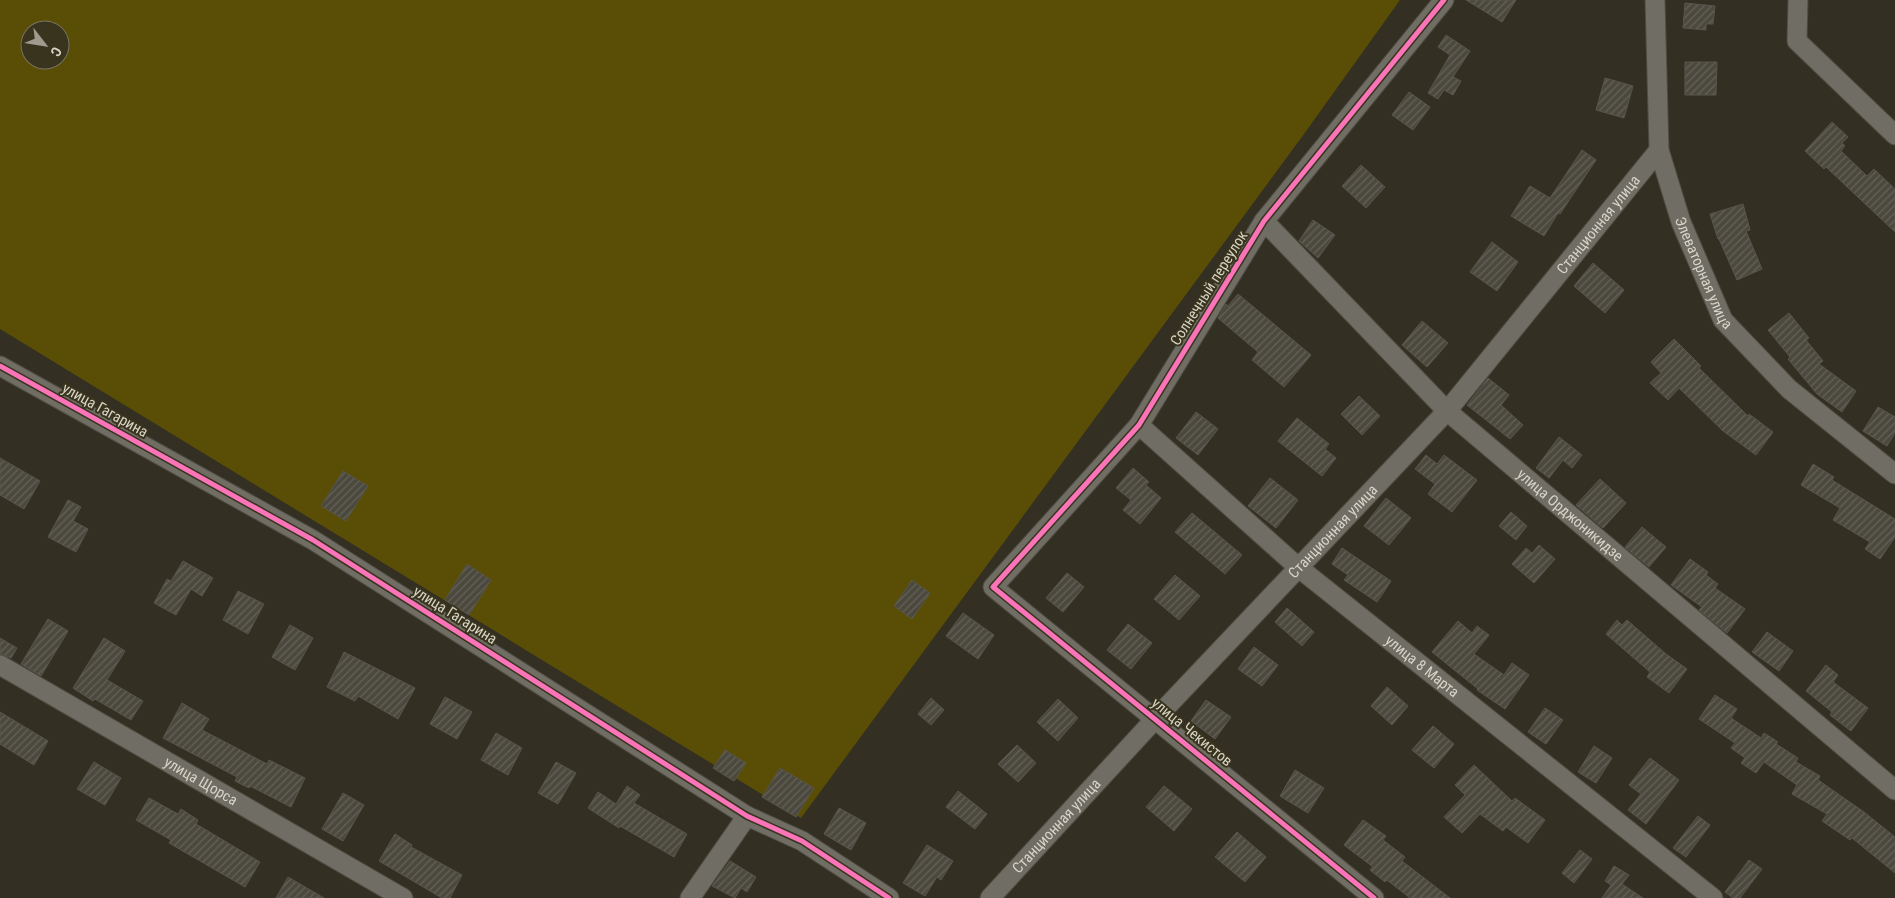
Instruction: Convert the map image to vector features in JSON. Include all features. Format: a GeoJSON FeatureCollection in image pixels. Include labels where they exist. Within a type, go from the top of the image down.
{"type":"FeatureCollection","features":[{"type":"Feature","properties":{"kind":"street","name":"Солнечный переулок"},"geometry":{"type":"LineString","coordinates":[[993,586],[1139,425],[1264,221],[1444,0]]}},
{"type":"Feature","properties":{"kind":"street","name":"Элеваторная улица"},"geometry":{"type":"LineString","coordinates":[[1655,0],[1659,150],[1681,222],[1723,320],[1789,389],[1895,474]]}},
{"type":"Feature","properties":{"kind":"street"},"geometry":{"type":"LineString","coordinates":[[1798,0],[1797,41],[1895,135]]}},
{"type":"Feature","properties":{"kind":"street","name":"Станционная улица"},"geometry":{"type":"LineString","coordinates":[[990,898],[1156,718],[1447,411],[1659,150]]}},
{"type":"Feature","properties":{"kind":"street","name":"улица Орджоникидзе"},"geometry":{"type":"LineString","coordinates":[[1264,221],[1447,411],[1895,790]]}},
{"type":"Feature","properties":{"kind":"street","name":"улица Гагарина"},"geometry":{"type":"LineString","coordinates":[[0,366],[313,540],[747,816],[802,841],[889,898]]}},
{"type":"Feature","properties":{"kind":"street","name":"улица 8 Марта"},"geometry":{"type":"LineString","coordinates":[[1139,425],[1300,568],[1713,898]]}},
{"type":"Feature","properties":{"kind":"street","name":"улица Чекистов"},"geometry":{"type":"LineString","coordinates":[[993,586],[1374,898]]}},
{"type":"Feature","properties":{"kind":"street","name":"улица Щорса"},"geometry":{"type":"LineString","coordinates":[[0,665],[403,898]]}},
{"type":"Feature","properties":{"kind":"street"},"geometry":{"type":"LineString","coordinates":[[690,898],[747,816]]}},
{"type":"Feature","properties":{"kind":"shaded area"},"geometry":{"type":"Polygon","coordinates":[[[0,0],[1400,0],[1304,134],[801,818],[0,329],[0,0]]]}},
{"type":"Feature","properties":{"kind":"building"},"geometry":{"type":"Polygon","coordinates":[[[1466,0],[1516,0],[1502,22],[1466,0]]]}},
{"type":"Feature","properties":{"kind":"building"},"geometry":{"type":"Polygon","coordinates":[[[1685,3],[1715,6],[1713,24],[1706,24],[1706,30],[1683,28],[1685,3]]]}},
{"type":"Feature","properties":{"kind":"building"},"geometry":{"type":"Polygon","coordinates":[[[1446,35],[1470,51],[1453,77],[1461,81],[1453,95],[1444,90],[1438,99],[1428,93],[1450,55],[1438,47],[1446,35]]]}},
{"type":"Feature","properties":{"kind":"building"},"geometry":{"type":"Polygon","coordinates":[[[1685,62],[1717,62],[1716,95],[1685,95],[1685,62]]]}},
{"type":"Feature","properties":{"kind":"building"},"geometry":{"type":"Polygon","coordinates":[[[1605,78],[1633,86],[1624,118],[1596,110],[1605,78]]]}},
{"type":"Feature","properties":{"kind":"building"},"geometry":{"type":"Polygon","coordinates":[[[1409,92],[1430,107],[1413,130],[1392,115],[1409,92]]]}},
{"type":"Feature","properties":{"kind":"building"},"geometry":{"type":"Polygon","coordinates":[[[1832,122],[1848,137],[1842,143],[1845,146],[1841,151],[1867,176],[1874,169],[1895,189],[1895,232],[1826,167],[1824,169],[1805,151],[1832,122]]]}},
{"type":"Feature","properties":{"kind":"building"},"geometry":{"type":"Polygon","coordinates":[[[1582,150],[1596,160],[1544,236],[1511,216],[1530,186],[1550,198],[1582,150]]]}},
{"type":"Feature","properties":{"kind":"building"},"geometry":{"type":"Polygon","coordinates":[[[1361,165],[1385,187],[1366,208],[1342,186],[1361,165]]]}},
{"type":"Feature","properties":{"kind":"building"},"geometry":{"type":"Polygon","coordinates":[[[1743,204],[1750,230],[1746,231],[1762,269],[1737,280],[1718,239],[1710,214],[1743,204]]]}},
{"type":"Feature","properties":{"kind":"building"},"geometry":{"type":"Polygon","coordinates":[[[1313,220],[1335,235],[1318,258],[1299,241],[1313,220]]]}},
{"type":"Feature","properties":{"kind":"building"},"geometry":{"type":"Polygon","coordinates":[[[1492,242],[1518,262],[1497,291],[1470,272],[1492,242]]]}},
{"type":"Feature","properties":{"kind":"building"},"geometry":{"type":"Polygon","coordinates":[[[1593,263],[1624,290],[1605,313],[1574,286],[1593,263]]]}},
{"type":"Feature","properties":{"kind":"building"},"geometry":{"type":"Polygon","coordinates":[[[1238,294],[1311,355],[1284,387],[1252,360],[1258,352],[1218,318],[1226,304],[1228,306],[1238,294]]]}},
{"type":"Feature","properties":{"kind":"building"},"geometry":{"type":"Polygon","coordinates":[[[1789,313],[1809,338],[1806,340],[1823,361],[1819,364],[1856,391],[1842,412],[1817,394],[1788,359],[1790,357],[1768,330],[1789,313]]]}},
{"type":"Feature","properties":{"kind":"building"},"geometry":{"type":"Polygon","coordinates":[[[1422,321],[1448,343],[1427,367],[1402,345],[1422,321]]]}},
{"type":"Feature","properties":{"kind":"building"},"geometry":{"type":"Polygon","coordinates":[[[1674,339],[1701,366],[1699,368],[1748,416],[1749,414],[1773,432],[1756,455],[1723,431],[1679,388],[1668,400],[1650,383],[1661,373],[1651,362],[1674,339]]]}},
{"type":"Feature","properties":{"kind":"building"},"geometry":{"type":"Polygon","coordinates":[[[1488,378],[1509,395],[1501,405],[1523,425],[1510,439],[1467,405],[1488,378]]]}},
{"type":"Feature","properties":{"kind":"building"},"geometry":{"type":"Polygon","coordinates":[[[1359,396],[1380,416],[1362,435],[1341,414],[1359,396]]]}},
{"type":"Feature","properties":{"kind":"building"},"geometry":{"type":"Polygon","coordinates":[[[1878,407],[1895,417],[1895,433],[1887,446],[1863,431],[1878,407]]]}},
{"type":"Feature","properties":{"kind":"building"},"geometry":{"type":"Polygon","coordinates":[[[1196,412],[1218,429],[1198,455],[1176,438],[1196,412]]]}},
{"type":"Feature","properties":{"kind":"building"},"geometry":{"type":"Polygon","coordinates":[[[1297,418],[1329,444],[1325,449],[1336,458],[1322,476],[1278,441],[1297,418]]]}},
{"type":"Feature","properties":{"kind":"building"},"geometry":{"type":"Polygon","coordinates":[[[1559,437],[1582,455],[1572,468],[1563,460],[1549,478],[1536,468],[1559,437]]]}},
{"type":"Feature","properties":{"kind":"building"},"geometry":{"type":"Polygon","coordinates":[[[1426,455],[1437,464],[1444,455],[1477,480],[1452,512],[1428,494],[1435,484],[1415,469],[1426,455]]]}},
{"type":"Feature","properties":{"kind":"building"},"geometry":{"type":"Polygon","coordinates":[[[0,458],[40,481],[24,509],[0,495],[0,458]]]}},
{"type":"Feature","properties":{"kind":"building"},"geometry":{"type":"Polygon","coordinates":[[[1813,464],[1834,477],[1832,480],[1895,519],[1895,537],[1880,559],[1865,549],[1870,542],[1833,520],[1840,508],[1801,485],[1813,464]]]}},
{"type":"Feature","properties":{"kind":"building"},"geometry":{"type":"Polygon","coordinates":[[[1133,468],[1149,482],[1146,485],[1161,498],[1140,524],[1123,510],[1131,500],[1116,488],[1133,468]]]}},
{"type":"Feature","properties":{"kind":"building"},"geometry":{"type":"Polygon","coordinates":[[[343,471],[368,486],[346,521],[321,506],[343,471]]]}},
{"type":"Feature","properties":{"kind":"building"},"geometry":{"type":"Polygon","coordinates":[[[1270,478],[1298,500],[1276,528],[1248,506],[1270,478]]]}},
{"type":"Feature","properties":{"kind":"building"},"geometry":{"type":"Polygon","coordinates":[[[1600,479],[1626,503],[1603,528],[1576,505],[1600,479]]]}},
{"type":"Feature","properties":{"kind":"building"},"geometry":{"type":"Polygon","coordinates":[[[1386,498],[1411,518],[1389,545],[1364,526],[1386,498]]]}},
{"type":"Feature","properties":{"kind":"building"},"geometry":{"type":"Polygon","coordinates":[[[68,500],[81,507],[73,521],[88,529],[76,552],[48,537],[68,500]]]}},
{"type":"Feature","properties":{"kind":"building"},"geometry":{"type":"Polygon","coordinates":[[[1511,512],[1527,526],[1516,540],[1499,526],[1511,512]]]}},
{"type":"Feature","properties":{"kind":"building"},"geometry":{"type":"Polygon","coordinates":[[[1192,513],[1242,555],[1225,574],[1175,532],[1192,513]]]}},
{"type":"Feature","properties":{"kind":"building"},"geometry":{"type":"Polygon","coordinates":[[[1642,527],[1666,547],[1649,567],[1625,547],[1642,527]]]}},
{"type":"Feature","properties":{"kind":"building"},"geometry":{"type":"Polygon","coordinates":[[[1539,545],[1555,559],[1534,583],[1512,564],[1526,548],[1532,553],[1539,545]]]}},
{"type":"Feature","properties":{"kind":"building"},"geometry":{"type":"Polygon","coordinates":[[[1342,548],[1391,581],[1377,602],[1344,580],[1348,575],[1332,564],[1342,548]]]}},
{"type":"Feature","properties":{"kind":"building"},"geometry":{"type":"Polygon","coordinates":[[[1690,559],[1708,572],[1706,575],[1718,584],[1715,588],[1745,609],[1727,633],[1699,610],[1702,607],[1671,585],[1690,559]]]}},
{"type":"Feature","properties":{"kind":"building"},"geometry":{"type":"Polygon","coordinates":[[[183,561],[213,578],[202,596],[191,589],[176,615],[154,603],[167,579],[171,581],[183,561]]]}},
{"type":"Feature","properties":{"kind":"building"},"geometry":{"type":"Polygon","coordinates":[[[467,564],[491,580],[469,615],[445,600],[467,564]]]}},
{"type":"Feature","properties":{"kind":"building"},"geometry":{"type":"Polygon","coordinates":[[[1067,573],[1084,587],[1063,612],[1046,598],[1067,573]]]}},
{"type":"Feature","properties":{"kind":"building"},"geometry":{"type":"Polygon","coordinates":[[[1175,575],[1200,596],[1179,620],[1154,599],[1175,575]]]}},
{"type":"Feature","properties":{"kind":"building"},"geometry":{"type":"Polygon","coordinates":[[[912,580],[930,593],[912,619],[894,606],[912,580]]]}},
{"type":"Feature","properties":{"kind":"building"},"geometry":{"type":"Polygon","coordinates":[[[238,591],[264,604],[248,634],[223,620],[238,591]]]}},
{"type":"Feature","properties":{"kind":"building"},"geometry":{"type":"Polygon","coordinates":[[[1287,608],[1314,632],[1302,646],[1275,622],[1287,608]]]}},
{"type":"Feature","properties":{"kind":"building"},"geometry":{"type":"Polygon","coordinates":[[[963,613],[994,635],[978,659],[946,636],[963,613]]]}},
{"type":"Feature","properties":{"kind":"building"},"geometry":{"type":"Polygon","coordinates":[[[48,619],[68,631],[41,676],[21,664],[48,619]]]}},
{"type":"Feature","properties":{"kind":"building"},"geometry":{"type":"Polygon","coordinates":[[[1617,620],[1622,625],[1627,620],[1666,654],[1687,669],[1669,693],[1647,677],[1650,672],[1606,634],[1617,620]]]}},
{"type":"Feature","properties":{"kind":"building"},"geometry":{"type":"Polygon","coordinates":[[[1458,621],[1472,633],[1477,626],[1489,635],[1474,654],[1504,675],[1512,663],[1529,675],[1505,709],[1477,690],[1432,652],[1458,621]]]}},
{"type":"Feature","properties":{"kind":"building"},"geometry":{"type":"Polygon","coordinates":[[[1128,624],[1152,643],[1131,669],[1107,650],[1128,624]]]}},
{"type":"Feature","properties":{"kind":"building"},"geometry":{"type":"Polygon","coordinates":[[[290,625],[313,638],[295,670],[272,657],[290,625]]]}},
{"type":"Feature","properties":{"kind":"building"},"geometry":{"type":"Polygon","coordinates":[[[1767,632],[1793,651],[1779,671],[1752,652],[1767,632]]]}},
{"type":"Feature","properties":{"kind":"building"},"geometry":{"type":"Polygon","coordinates":[[[0,638],[17,648],[11,658],[0,654],[0,638]]]}},
{"type":"Feature","properties":{"kind":"building"},"geometry":{"type":"Polygon","coordinates":[[[104,638],[125,651],[107,680],[143,701],[131,720],[95,699],[93,701],[73,688],[104,638]]]}},
{"type":"Feature","properties":{"kind":"building"},"geometry":{"type":"Polygon","coordinates":[[[1254,647],[1278,665],[1262,686],[1238,669],[1254,647]]]}},
{"type":"Feature","properties":{"kind":"building"},"geometry":{"type":"Polygon","coordinates":[[[344,652],[415,688],[398,719],[358,696],[355,701],[327,687],[344,652]]]}},
{"type":"Feature","properties":{"kind":"building"},"geometry":{"type":"Polygon","coordinates":[[[1826,665],[1838,675],[1833,682],[1868,708],[1851,731],[1830,715],[1832,712],[1806,691],[1826,665]]]}},
{"type":"Feature","properties":{"kind":"building"},"geometry":{"type":"Polygon","coordinates":[[[1387,687],[1408,706],[1392,725],[1371,706],[1387,687]]]}},
{"type":"Feature","properties":{"kind":"building"},"geometry":{"type":"Polygon","coordinates":[[[1715,695],[1737,709],[1731,718],[1761,738],[1764,733],[1778,742],[1776,744],[1798,758],[1796,762],[1820,776],[1818,780],[1864,812],[1895,837],[1895,873],[1852,838],[1850,840],[1822,821],[1827,814],[1792,794],[1797,785],[1764,762],[1756,773],[1741,763],[1745,758],[1731,748],[1735,743],[1699,719],[1715,695]]]}},
{"type":"Feature","properties":{"kind":"building"},"geometry":{"type":"Polygon","coordinates":[[[445,697],[472,712],[457,739],[430,724],[445,697]]]}},
{"type":"Feature","properties":{"kind":"building"},"geometry":{"type":"Polygon","coordinates":[[[931,698],[944,710],[931,725],[918,714],[931,698]]]}},
{"type":"Feature","properties":{"kind":"building"},"geometry":{"type":"Polygon","coordinates":[[[1058,699],[1078,718],[1058,741],[1037,722],[1058,699]]]}},
{"type":"Feature","properties":{"kind":"building"},"geometry":{"type":"Polygon","coordinates":[[[1206,700],[1231,717],[1215,739],[1191,721],[1206,700]]]}},
{"type":"Feature","properties":{"kind":"building"},"geometry":{"type":"Polygon","coordinates":[[[182,703],[209,719],[202,730],[267,764],[269,760],[305,778],[291,807],[250,786],[249,788],[235,781],[237,777],[163,738],[182,703]]]}},
{"type":"Feature","properties":{"kind":"building"},"geometry":{"type":"Polygon","coordinates":[[[1545,708],[1563,720],[1546,744],[1528,732],[1545,708]]]}},
{"type":"Feature","properties":{"kind":"building"},"geometry":{"type":"Polygon","coordinates":[[[0,712],[48,741],[34,765],[0,744],[0,712]]]}},
{"type":"Feature","properties":{"kind":"building"},"geometry":{"type":"Polygon","coordinates":[[[1433,726],[1454,744],[1434,768],[1412,750],[1433,726]]]}},
{"type":"Feature","properties":{"kind":"building"},"geometry":{"type":"Polygon","coordinates":[[[496,733],[522,748],[508,775],[481,760],[496,733]]]}},
{"type":"Feature","properties":{"kind":"building"},"geometry":{"type":"Polygon","coordinates":[[[1017,745],[1036,763],[1018,782],[998,764],[1017,745]]]}},
{"type":"Feature","properties":{"kind":"building"},"geometry":{"type":"Polygon","coordinates":[[[1594,746],[1612,758],[1596,783],[1578,772],[1594,746]]]}},
{"type":"Feature","properties":{"kind":"building"},"geometry":{"type":"Polygon","coordinates":[[[725,750],[746,763],[734,781],[713,768],[725,750]]]}},
{"type":"Feature","properties":{"kind":"building"},"geometry":{"type":"Polygon","coordinates":[[[1650,758],[1679,780],[1646,824],[1628,810],[1641,794],[1629,785],[1650,758]]]}},
{"type":"Feature","properties":{"kind":"building"},"geometry":{"type":"Polygon","coordinates":[[[94,762],[121,778],[105,805],[77,789],[94,762]]]}},
{"type":"Feature","properties":{"kind":"building"},"geometry":{"type":"Polygon","coordinates":[[[556,762],[576,773],[558,804],[538,793],[556,762]]]}},
{"type":"Feature","properties":{"kind":"building"},"geometry":{"type":"Polygon","coordinates":[[[1474,765],[1512,801],[1515,798],[1545,820],[1528,843],[1506,827],[1503,831],[1480,814],[1462,833],[1444,817],[1465,795],[1455,785],[1474,765]]]}},
{"type":"Feature","properties":{"kind":"building"},"geometry":{"type":"Polygon","coordinates":[[[780,768],[814,788],[796,817],[762,797],[780,768]]]}},
{"type":"Feature","properties":{"kind":"building"},"geometry":{"type":"Polygon","coordinates":[[[1295,770],[1324,788],[1308,813],[1280,796],[1295,770]]]}},
{"type":"Feature","properties":{"kind":"building"},"geometry":{"type":"Polygon","coordinates":[[[627,786],[640,795],[634,803],[687,834],[674,857],[620,826],[619,828],[588,808],[598,792],[616,804],[627,786]]]}},
{"type":"Feature","properties":{"kind":"building"},"geometry":{"type":"Polygon","coordinates":[[[1164,786],[1192,809],[1174,831],[1146,807],[1164,786]]]}},
{"type":"Feature","properties":{"kind":"building"},"geometry":{"type":"Polygon","coordinates":[[[958,791],[987,814],[975,829],[946,807],[958,791]]]}},
{"type":"Feature","properties":{"kind":"building"},"geometry":{"type":"Polygon","coordinates":[[[343,793],[364,805],[343,841],[322,829],[343,793]]]}},
{"type":"Feature","properties":{"kind":"building"},"geometry":{"type":"Polygon","coordinates":[[[149,798],[178,814],[181,809],[198,820],[196,824],[260,862],[245,887],[169,843],[171,840],[136,820],[149,798]]]}},
{"type":"Feature","properties":{"kind":"building"},"geometry":{"type":"Polygon","coordinates":[[[839,808],[866,823],[851,850],[824,834],[839,808]]]}},
{"type":"Feature","properties":{"kind":"building"},"geometry":{"type":"Polygon","coordinates":[[[1698,816],[1710,825],[1686,857],[1673,848],[1698,816]]]}},
{"type":"Feature","properties":{"kind":"building"},"geometry":{"type":"Polygon","coordinates":[[[1363,820],[1386,836],[1383,840],[1405,857],[1402,861],[1450,898],[1410,898],[1387,880],[1385,882],[1370,870],[1373,867],[1344,845],[1363,820]]]}},
{"type":"Feature","properties":{"kind":"building"},"geometry":{"type":"Polygon","coordinates":[[[1237,832],[1266,857],[1245,882],[1215,857],[1237,832]]]}},
{"type":"Feature","properties":{"kind":"building"},"geometry":{"type":"Polygon","coordinates":[[[395,834],[412,845],[411,847],[462,875],[450,898],[442,898],[379,861],[395,834]]]}},
{"type":"Feature","properties":{"kind":"building"},"geometry":{"type":"Polygon","coordinates":[[[927,845],[953,861],[941,880],[937,877],[925,896],[903,883],[927,845]]]}},
{"type":"Feature","properties":{"kind":"building"},"geometry":{"type":"Polygon","coordinates":[[[1580,850],[1592,859],[1574,883],[1562,873],[1580,850]]]}},
{"type":"Feature","properties":{"kind":"building"},"geometry":{"type":"Polygon","coordinates":[[[1749,860],[1762,869],[1740,898],[1733,898],[1725,892],[1749,860]]]}},
{"type":"Feature","properties":{"kind":"building"},"geometry":{"type":"Polygon","coordinates":[[[730,861],[756,877],[747,892],[741,888],[735,898],[712,886],[730,861]]]}},
{"type":"Feature","properties":{"kind":"building"},"geometry":{"type":"Polygon","coordinates":[[[1614,866],[1629,875],[1622,884],[1643,898],[1602,898],[1611,885],[1605,881],[1614,866]]]}},
{"type":"Feature","properties":{"kind":"building"},"geometry":{"type":"Polygon","coordinates":[[[288,877],[324,898],[276,898],[288,877]]]}},
{"type":"Feature","properties":{"kind":"cycle path"},"geometry":{"type":"LineString","coordinates":[[1374,898],[993,587],[1139,425],[1264,221],[1444,0]]}},
{"type":"Feature","properties":{"kind":"cycle path"},"geometry":{"type":"LineString","coordinates":[[0,366],[313,540],[747,816],[802,841],[889,898]]}}]}
